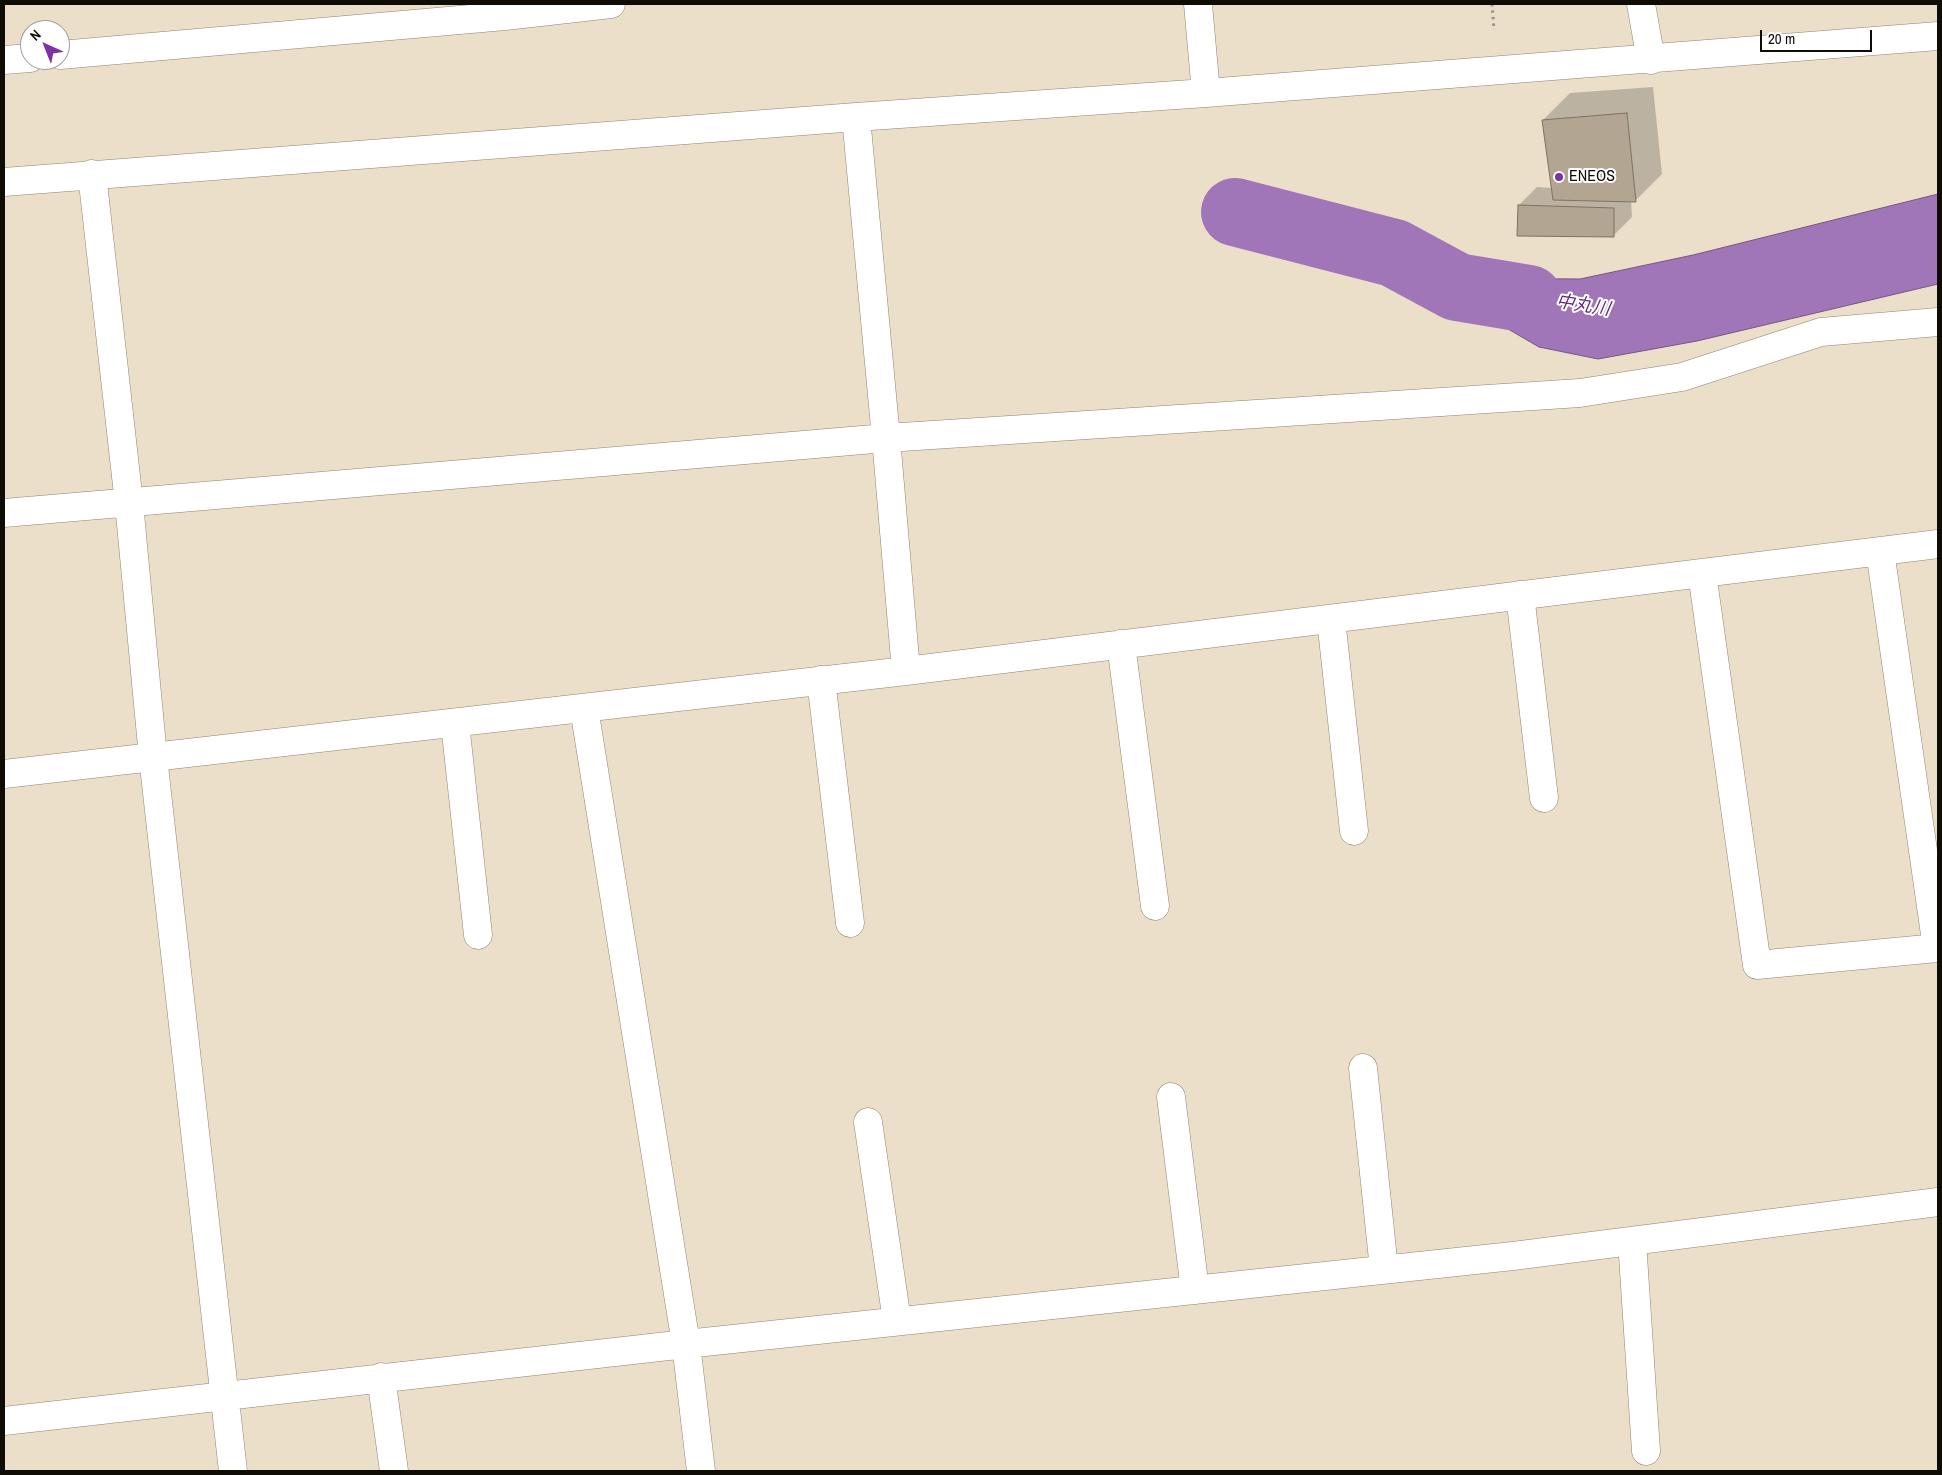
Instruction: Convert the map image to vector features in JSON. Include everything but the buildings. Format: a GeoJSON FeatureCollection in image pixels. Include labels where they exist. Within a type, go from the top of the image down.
{"type":"FeatureCollection","features":[{"type":"Feature","properties":{"kind":"street"},"geometry":{"type":"LineString","coordinates":[[70,54],[505,16],[611,4]]}},
{"type":"Feature","properties":{"kind":"street"},"geometry":{"type":"LineString","coordinates":[[1198,4],[1206,93]]}},
{"type":"Feature","properties":{"kind":"street"},"geometry":{"type":"LineString","coordinates":[[1641,4],[1651,60]]}},
{"type":"Feature","properties":{"kind":"street"},"geometry":{"type":"LineString","coordinates":[[4,182],[856,117],[1651,60],[1938,36]]}},
{"type":"Feature","properties":{"kind":"street"},"geometry":{"type":"LineString","coordinates":[[4,60],[20,59]]}},
{"type":"Feature","properties":{"kind":"street"},"geometry":{"type":"LineString","coordinates":[[856,117],[906,671]]}},
{"type":"Feature","properties":{"kind":"street"},"geometry":{"type":"LineString","coordinates":[[92,174],[129,503],[153,757],[233,1471]]}},
{"type":"Feature","properties":{"kind":"street"},"geometry":{"type":"LineString","coordinates":[[4,514],[886,438],[1580,393],[1682,377],[1821,332],[1938,322]]}},
{"type":"Feature","properties":{"kind":"street"},"geometry":{"type":"LineString","coordinates":[[4,774],[906,671],[1938,544]]}},
{"type":"Feature","properties":{"kind":"street"},"geometry":{"type":"LineString","coordinates":[[1702,573],[1757,965],[1937,948],[1880,551]]}},
{"type":"Feature","properties":{"kind":"street"},"geometry":{"type":"LineString","coordinates":[[1520,596],[1544,798]]}},
{"type":"Feature","properties":{"kind":"street"},"geometry":{"type":"LineString","coordinates":[[1331,619],[1354,831]]}},
{"type":"Feature","properties":{"kind":"street"},"geometry":{"type":"LineString","coordinates":[[1121,644],[1155,906]]}},
{"type":"Feature","properties":{"kind":"street"},"geometry":{"type":"LineString","coordinates":[[821,680],[850,923]]}},
{"type":"Feature","properties":{"kind":"street"},"geometry":{"type":"LineString","coordinates":[[584,708],[686,1344],[701,1471]]}},
{"type":"Feature","properties":{"kind":"street"},"geometry":{"type":"LineString","coordinates":[[455,723],[478,935]]}},
{"type":"Feature","properties":{"kind":"street"},"geometry":{"type":"LineString","coordinates":[[1363,1068],[1384,1269]]}},
{"type":"Feature","properties":{"kind":"street"},"geometry":{"type":"LineString","coordinates":[[1171,1097],[1195,1290]]}},
{"type":"Feature","properties":{"kind":"street"},"geometry":{"type":"LineString","coordinates":[[868,1122],[897,1321]]}},
{"type":"Feature","properties":{"kind":"street"},"geometry":{"type":"LineString","coordinates":[[4,1420],[224,1394],[1512,1256],[1938,1202]]}},
{"type":"Feature","properties":{"kind":"street"},"geometry":{"type":"LineString","coordinates":[[1632,1241],[1646,1451]]}},
{"type":"Feature","properties":{"kind":"street"},"geometry":{"type":"LineString","coordinates":[[381,1378],[394,1471]]}},
{"type":"Feature","properties":{"kind":"path"},"geometry":{"type":"LineString","coordinates":[[1492,4],[1494,30]]}},
{"type":"Feature","properties":{"kind":"water"},"geometry":{"type":"Polygon","coordinates":[[[1938,194],[1938,284],[1697,341],[1598,359],[1539,347],[1477,311],[1440,278],[1580,279],[1693,255],[1938,194]]]}},
{"type":"Feature","properties":{"kind":"waterway","name":"中丸川"},"geometry":{"type":"LineString","coordinates":[[1235,212],[1394,253],[1457,287],[1529,299]]}},
{"type":"Feature","properties":{"kind":"place","name":"ENEOS"},"geometry":{"type":"Point","coordinates":[1559,177]}}]}
